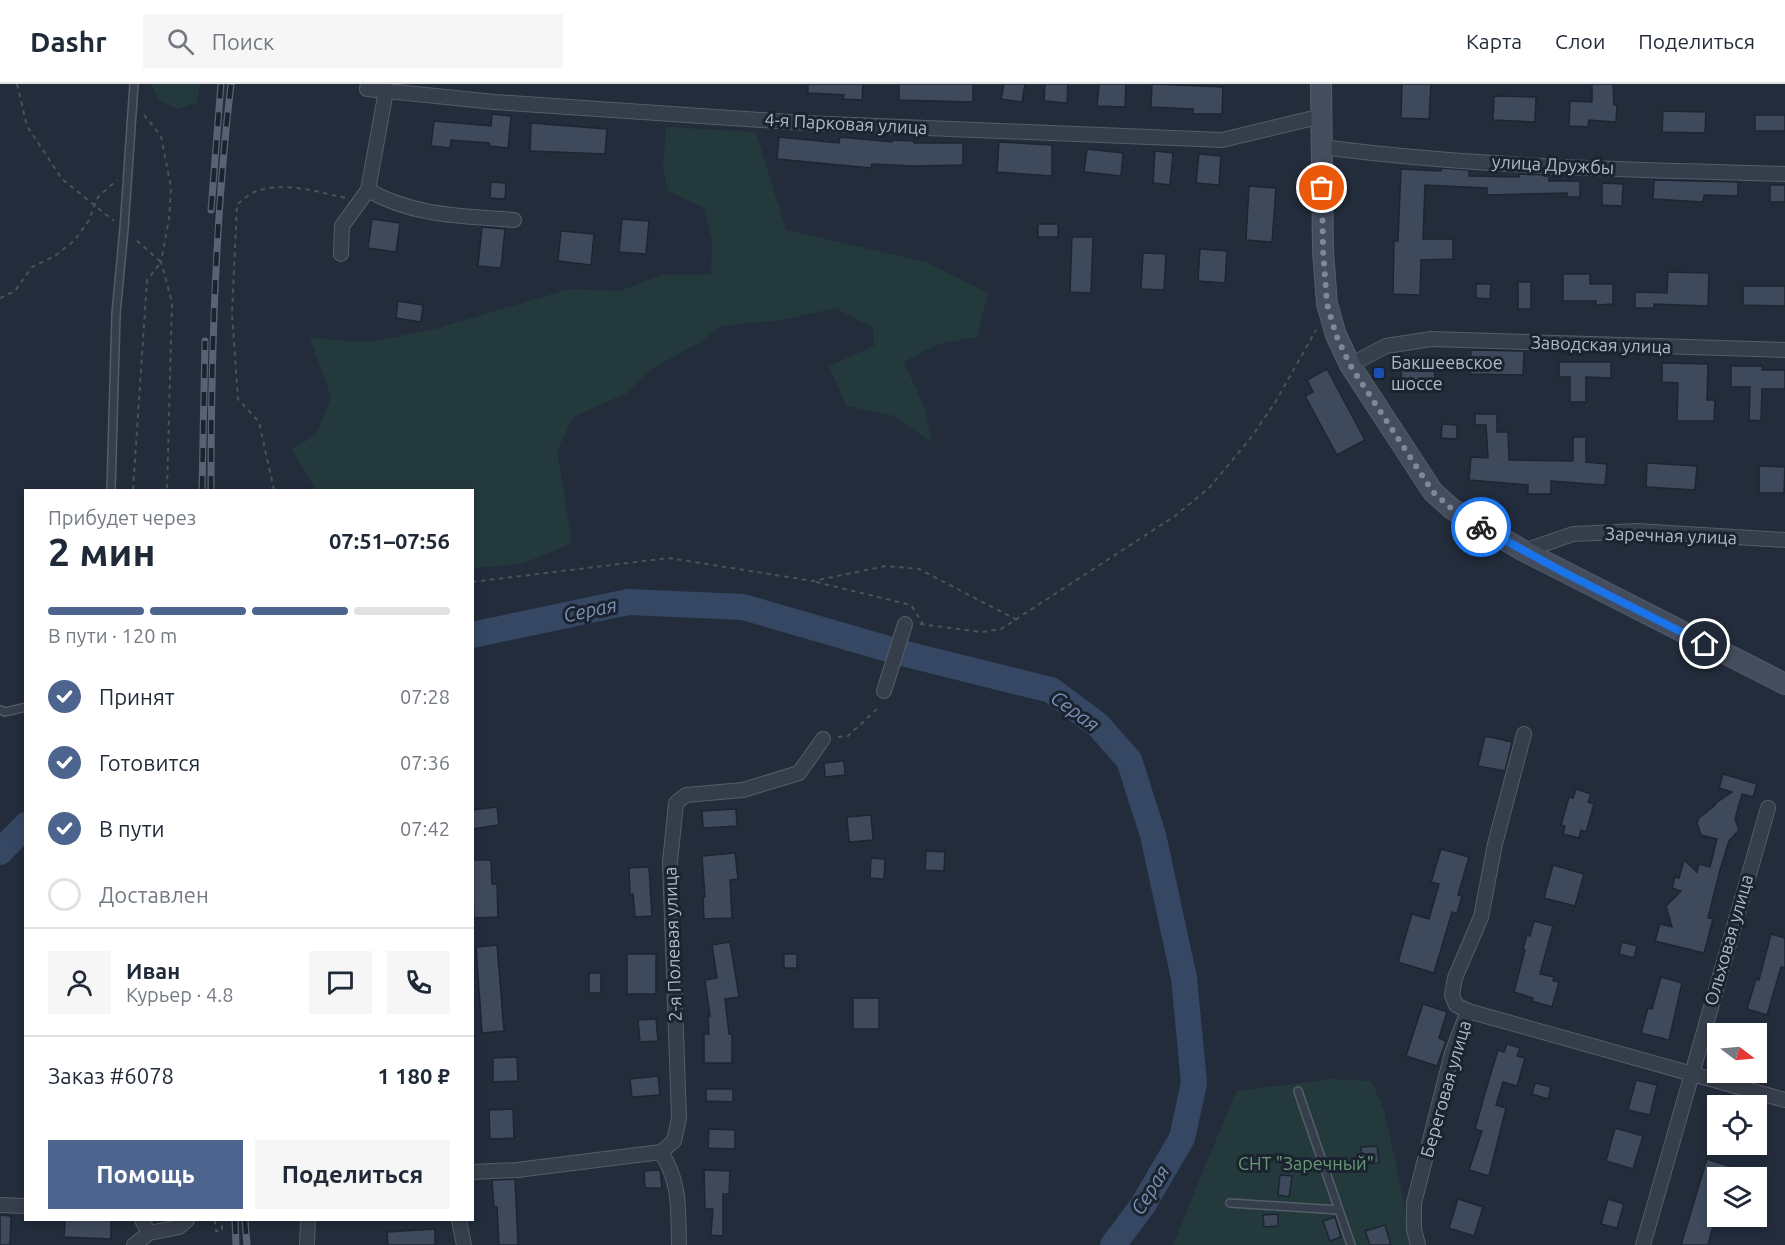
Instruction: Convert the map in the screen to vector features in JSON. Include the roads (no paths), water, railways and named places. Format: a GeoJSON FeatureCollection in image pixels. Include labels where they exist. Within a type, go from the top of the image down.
{"type":"FeatureCollection","features":[{"type":"Feature","properties":{"kind":"street"},"geometry":{"type":"LineString","coordinates":[[1321,84],[1323,250],[1327,304],[1336,335],[1350,365],[1433,492],[1452,509],[1524,551],[1785,684]]}},
{"type":"Feature","properties":{"kind":"street","name":"4-я Парковая улица"},"geometry":{"type":"LineString","coordinates":[[368,86],[386,91],[495,102],[805,123],[1222,140],[1322,116]]}},
{"type":"Feature","properties":{"kind":"street"},"geometry":{"type":"LineString","coordinates":[[341,254],[342,226],[365,194],[386,91]]}},
{"type":"Feature","properties":{"kind":"street","name":"улица Дружбы"},"geometry":{"type":"LineString","coordinates":[[1322,147],[1389,156],[1650,170],[1785,174]]}},
{"type":"Feature","properties":{"kind":"street"},"geometry":{"type":"LineString","coordinates":[[365,194],[436,214],[514,220]]}},
{"type":"Feature","properties":{"kind":"street","name":"Заводская улица"},"geometry":{"type":"LineString","coordinates":[[1350,365],[1386,346],[1431,339],[1785,351]]}},
{"type":"Feature","properties":{"kind":"street","name":"Заречная улица"},"geometry":{"type":"LineString","coordinates":[[1524,551],[1573,534],[1638,531],[1785,540]]}},
{"type":"Feature","properties":{"kind":"street"},"geometry":{"type":"LineString","coordinates":[[884,691],[905,624]]}},
{"type":"Feature","properties":{"kind":"street","name":"Береговая улица"},"geometry":{"type":"LineString","coordinates":[[1418,1245],[1414,1229],[1414,1203],[1452,1053],[1468,1011],[1456,1005],[1452,995],[1455,978],[1481,917],[1495,844],[1524,734]]}},
{"type":"Feature","properties":{"kind":"street","name":"2-я Полевая улица"},"geometry":{"type":"LineString","coordinates":[[661,1152],[674,1141],[679,1118],[670,862],[676,803],[686,795],[743,790],[799,773],[823,739]]}},
{"type":"Feature","properties":{"kind":"street","name":"Ольховая улица"},"geometry":{"type":"LineString","coordinates":[[1643,1245],[1768,808]]}},
{"type":"Feature","properties":{"kind":"street"},"geometry":{"type":"LineString","coordinates":[[1468,1011],[1785,1100]]}},
{"type":"Feature","properties":{"kind":"street"},"geometry":{"type":"LineString","coordinates":[[474,1172],[517,1170],[661,1152],[672,1169],[678,1188],[679,1245]]}},
{"type":"Feature","properties":{"kind":"street"},"geometry":{"type":"LineString","coordinates":[[0,1205],[24,1206]]}},
{"type":"Feature","properties":{"kind":"street"},"geometry":{"type":"LineString","coordinates":[[143,1221],[149,1233]]}},
{"type":"Feature","properties":{"kind":"street"},"geometry":{"type":"LineString","coordinates":[[134,1245],[149,1233],[179,1227],[187,1221]]}},
{"type":"Feature","properties":{"kind":"street"},"geometry":{"type":"LineString","coordinates":[[307,1245],[308,1221]]}},
{"type":"Feature","properties":{"kind":"street"},"geometry":{"type":"LineString","coordinates":[[459,1221],[464,1245]]}},
{"type":"Feature","properties":{"kind":"lane"},"geometry":{"type":"LineString","coordinates":[[111,489],[116,314],[134,84]]}},
{"type":"Feature","properties":{"kind":"lane"},"geometry":{"type":"LineString","coordinates":[[0,710],[5,712],[24,707]]}},
{"type":"Feature","properties":{"kind":"lane"},"geometry":{"type":"LineString","coordinates":[[1298,1090],[1351,1245]]}},
{"type":"Feature","properties":{"kind":"lane"},"geometry":{"type":"LineString","coordinates":[[1230,1203],[1339,1210]]}},
{"type":"Feature","properties":{"kind":"waterway","name":"Серая"},"geometry":{"type":"LineString","coordinates":[[474,635],[628,602],[743,607],[902,653],[1051,690],[1098,725],[1129,760],[1153,835],[1184,978],[1194,1083],[1182,1138],[1143,1205],[1113,1245]]}},
{"type":"Feature","properties":{"kind":"waterway","name":"Серая"},"geometry":{"type":"LineString","coordinates":[[0,852],[24,827]]}},
{"type":"Feature","properties":{"kind":"railway"},"geometry":{"type":"LineString","coordinates":[[211,210],[221,84]]}},
{"type":"Feature","properties":{"kind":"railway"},"geometry":{"type":"LineString","coordinates":[[211,489],[215,287],[221,185],[231,84]]}},
{"type":"Feature","properties":{"kind":"railway"},"geometry":{"type":"LineString","coordinates":[[202,489],[205,341]]}},
{"type":"Feature","properties":{"kind":"railway"},"geometry":{"type":"LineString","coordinates":[[235,1221],[236,1245]]}},
{"type":"Feature","properties":{"kind":"railway"},"geometry":{"type":"LineString","coordinates":[[245,1221],[247,1245]]}},
{"type":"Feature","properties":{"kind":"place","name":"Бакшеевское шоссе"},"geometry":{"type":"Point","coordinates":[1379,373]}},
{"type":"Feature","properties":{"kind":"park label","name":"СНТ \"Заречный\""},"geometry":{"type":"Point","coordinates":[1306,1164]}}]}
